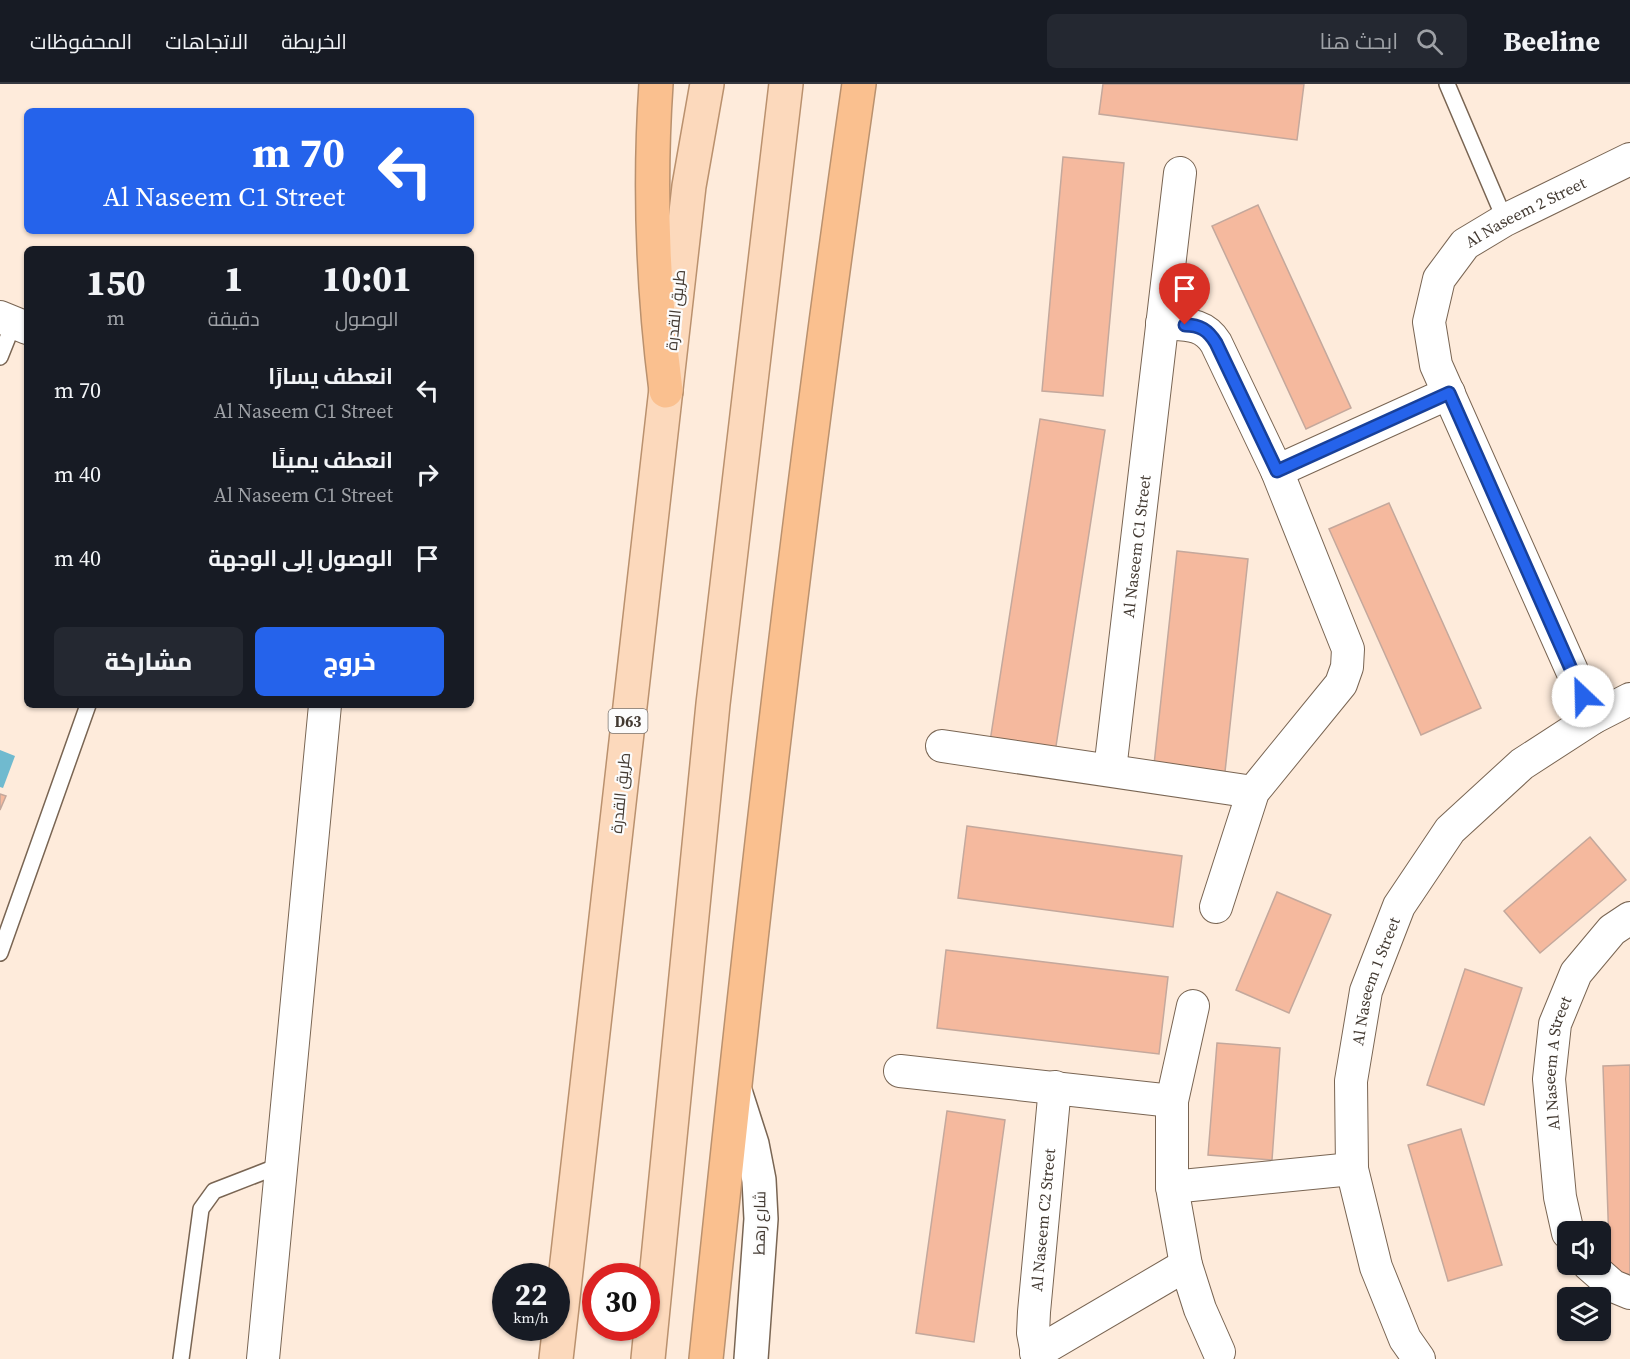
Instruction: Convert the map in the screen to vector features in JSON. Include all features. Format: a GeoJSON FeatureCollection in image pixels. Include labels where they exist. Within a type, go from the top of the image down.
{"type":"FeatureCollection","features":[{"type":"Feature","properties":{"kind":"highway"},"geometry":{"type":"LineString","coordinates":[[656,84],[652,139],[651,213],[658,329],[666,392]]}},
{"type":"Feature","properties":{"kind":"highway"},"geometry":{"type":"LineString","coordinates":[[849,84],[851,135]]}},
{"type":"Feature","properties":{"kind":"highway"},"geometry":{"type":"LineString","coordinates":[[706,1359],[791,585],[825,315],[859,84]]}},
{"type":"Feature","properties":{"kind":"main road","name":"طريق القدرة"},"geometry":{"type":"LineString","coordinates":[[556,1359],[688,186],[707,84]]}},
{"type":"Feature","properties":{"kind":"main road"},"geometry":{"type":"LineString","coordinates":[[648,1359],[713,704],[786,84]]}},
{"type":"Feature","properties":{"kind":"street","name":"Al Naseem 2 Street"},"geometry":{"type":"LineString","coordinates":[[1593,718],[1436,365],[1429,322],[1439,279],[1465,244],[1505,220],[1630,159]]}},
{"type":"Feature","properties":{"kind":"street","name":"Al Naseem C1 Street"},"geometry":{"type":"LineString","coordinates":[[1110,770],[1180,173]]}},
{"type":"Feature","properties":{"kind":"street"},"geometry":{"type":"LineString","coordinates":[[1162,323],[1195,325],[1204,328],[1211,335],[1277,471],[1348,649],[1347,667],[1341,684],[1254,792],[1216,907]]}},
{"type":"Feature","properties":{"kind":"street"},"geometry":{"type":"LineString","coordinates":[[1277,471],[1449,393]]}},
{"type":"Feature","properties":{"kind":"street","name":"Al Naseem 1 Street"},"geometry":{"type":"LineString","coordinates":[[1419,1359],[1405,1339],[1376,1267],[1352,1169],[1351,1081],[1366,991],[1399,906],[1449,830],[1522,764],[1593,718],[1630,699]]}},
{"type":"Feature","properties":{"kind":"street"},"geometry":{"type":"LineString","coordinates":[[263,1359],[325,708]]}},
{"type":"Feature","properties":{"kind":"street"},"geometry":{"type":"LineString","coordinates":[[942,746],[1254,792]]}},
{"type":"Feature","properties":{"kind":"street","name":"Al Naseem A Street"},"geometry":{"type":"LineString","coordinates":[[1565,1221],[1560,1197],[1549,1079],[1555,1024],[1576,973],[1612,930],[1630,918]]}},
{"type":"Feature","properties":{"kind":"street"},"geometry":{"type":"LineString","coordinates":[[1193,1006],[1172,1101],[1172,1187],[1186,1265],[1200,1309],[1219,1352]]}},
{"type":"Feature","properties":{"kind":"street"},"geometry":{"type":"LineString","coordinates":[[900,1071],[1172,1101]]}},
{"type":"Feature","properties":{"kind":"street","name":"Al Naseem C2 Street"},"geometry":{"type":"LineString","coordinates":[[1055,1087],[1034,1312],[1033,1333],[1037,1356],[1186,1265]]}},
{"type":"Feature","properties":{"kind":"street","name":"شارع رهط"},"geometry":{"type":"LineString","coordinates":[[735,1091],[752,1144],[759,1180],[761,1219],[751,1359]]}},
{"type":"Feature","properties":{"kind":"street"},"geometry":{"type":"LineString","coordinates":[[1172,1187],[1352,1169]]}},
{"type":"Feature","properties":{"kind":"street"},"geometry":{"type":"LineString","coordinates":[[1600,1275],[1613,1286],[1630,1293]]}},
{"type":"Feature","properties":{"kind":"lane"},"geometry":{"type":"LineString","coordinates":[[1447,84],[1505,220]]}},
{"type":"Feature","properties":{"kind":"lane"},"geometry":{"type":"LineString","coordinates":[[0,357],[14,322]]}},
{"type":"Feature","properties":{"kind":"lane"},"geometry":{"type":"LineString","coordinates":[[0,953],[87,708]]}},
{"type":"Feature","properties":{"kind":"lane"},"geometry":{"type":"LineString","coordinates":[[181,1359],[201,1209],[214,1191],[281,1165]]}},
{"type":"Feature","properties":{"kind":"water"},"geometry":{"type":"Polygon","coordinates":[[[0,750],[15,756],[3,788],[0,787],[0,750]]]}},
{"type":"Feature","properties":{"kind":"building"},"geometry":{"type":"Polygon","coordinates":[[[1103,84],[1304,84],[1297,140],[1099,114],[1103,84]]]}},
{"type":"Feature","properties":{"kind":"building"},"geometry":{"type":"Polygon","coordinates":[[[1063,157],[1124,163],[1103,396],[1042,391],[1063,157]]]}},
{"type":"Feature","properties":{"kind":"building"},"geometry":{"type":"Polygon","coordinates":[[[1258,205],[1351,408],[1306,429],[1212,226],[1258,205]]]}},
{"type":"Feature","properties":{"kind":"building"},"geometry":{"type":"Polygon","coordinates":[[[1040,419],[1105,430],[1054,759],[989,748],[1040,419]]]}},
{"type":"Feature","properties":{"kind":"building"},"geometry":{"type":"Polygon","coordinates":[[[1389,503],[1481,708],[1421,735],[1329,529],[1389,503]]]}},
{"type":"Feature","properties":{"kind":"building"},"geometry":{"type":"Polygon","coordinates":[[[1177,551],[1248,559],[1224,781],[1153,774],[1177,551]]]}},
{"type":"Feature","properties":{"kind":"building"},"geometry":{"type":"Polygon","coordinates":[[[0,794],[6,796],[0,810],[0,794]]]}},
{"type":"Feature","properties":{"kind":"building"},"geometry":{"type":"Polygon","coordinates":[[[967,826],[1182,856],[1173,927],[958,898],[967,826]]]}},
{"type":"Feature","properties":{"kind":"building"},"geometry":{"type":"Polygon","coordinates":[[[1590,837],[1626,880],[1540,953],[1504,911],[1590,837]]]}},
{"type":"Feature","properties":{"kind":"building"},"geometry":{"type":"Polygon","coordinates":[[[1277,892],[1331,915],[1289,1013],[1236,990],[1277,892]]]}},
{"type":"Feature","properties":{"kind":"building"},"geometry":{"type":"Polygon","coordinates":[[[946,950],[1168,977],[1159,1054],[937,1028],[946,950]]]}},
{"type":"Feature","properties":{"kind":"building"},"geometry":{"type":"Polygon","coordinates":[[[1465,969],[1522,988],[1484,1105],[1427,1085],[1465,969]]]}},
{"type":"Feature","properties":{"kind":"building"},"geometry":{"type":"Polygon","coordinates":[[[1217,1043],[1280,1048],[1272,1160],[1208,1155],[1217,1043]]]}},
{"type":"Feature","properties":{"kind":"building"},"geometry":{"type":"Polygon","coordinates":[[[1630,1065],[1630,1274],[1611,1275],[1611,1221],[1608,1221],[1603,1066],[1630,1065]]]}},
{"type":"Feature","properties":{"kind":"building"},"geometry":{"type":"Polygon","coordinates":[[[947,1111],[1005,1120],[974,1342],[916,1333],[947,1111]]]}},
{"type":"Feature","properties":{"kind":"building"},"geometry":{"type":"Polygon","coordinates":[[[1461,1129],[1502,1265],[1448,1281],[1408,1145],[1461,1129]]]}},
{"type":"Feature","properties":{"kind":"route"},"geometry":{"type":"LineString","coordinates":[[1185,325],[1204,328],[1211,335],[1277,471],[1449,393],[1583,696]]}}]}
